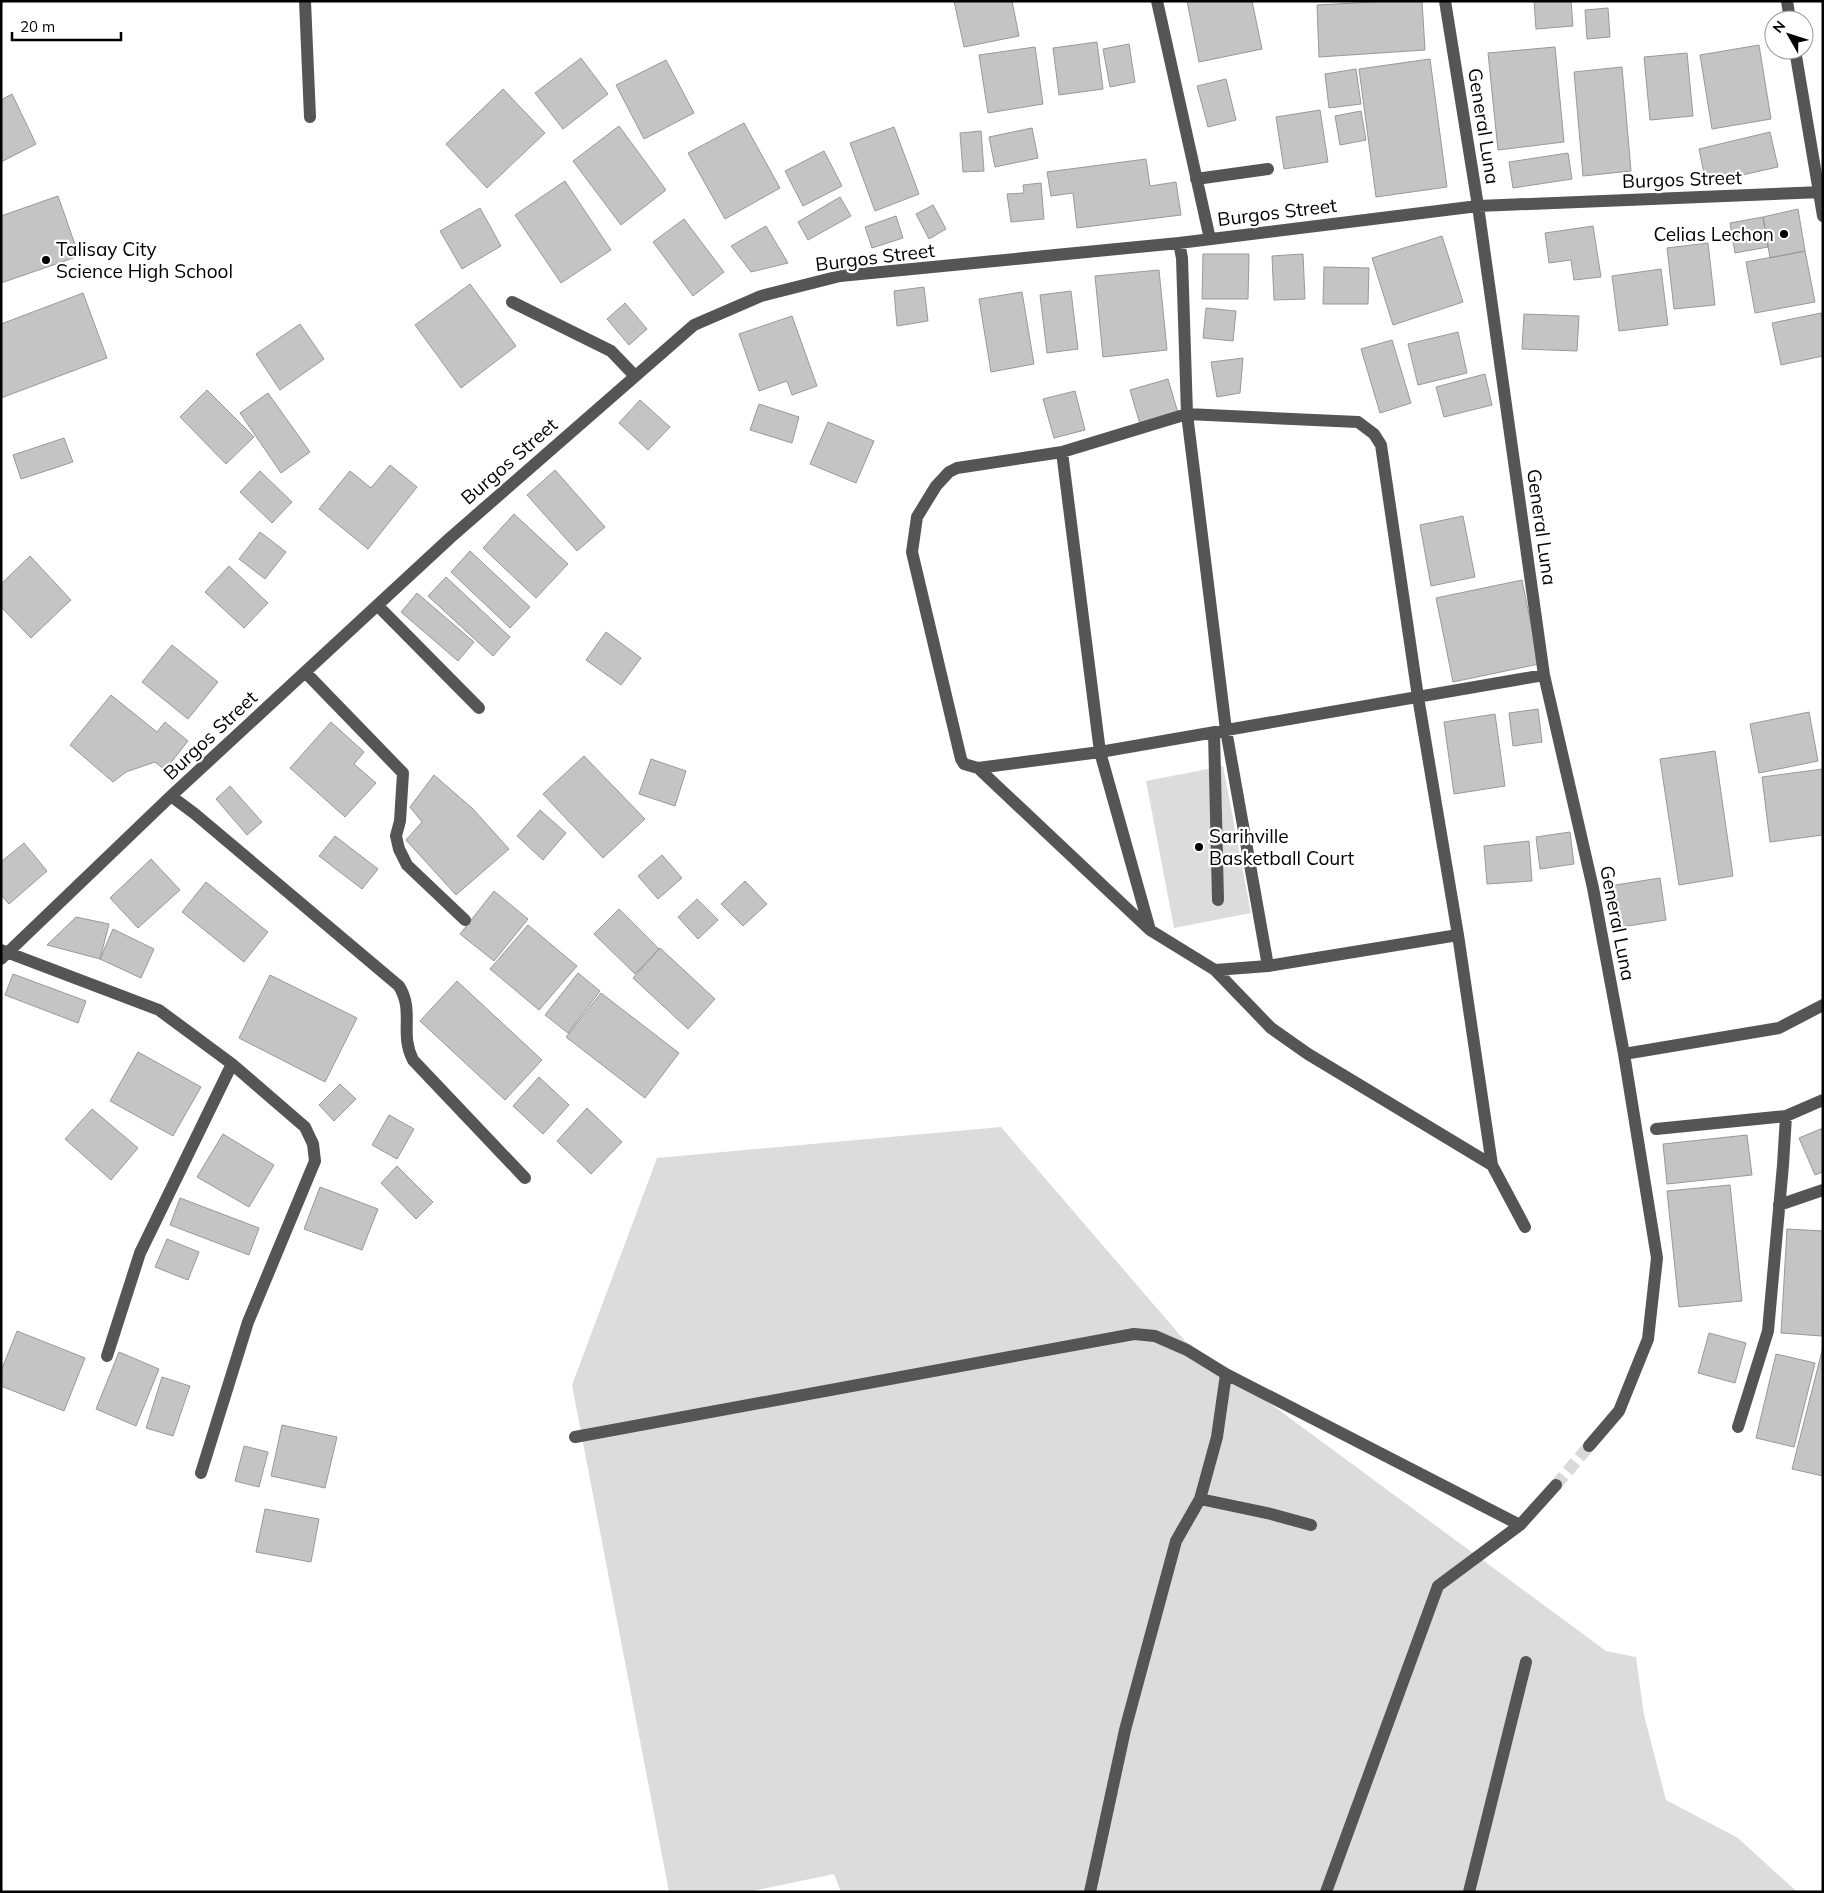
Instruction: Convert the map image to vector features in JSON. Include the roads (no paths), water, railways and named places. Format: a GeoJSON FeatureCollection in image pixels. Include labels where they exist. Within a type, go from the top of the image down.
{"type":"FeatureCollection","features":[{"type":"Feature","properties":{"kind":"street"},"geometry":{"type":"LineString","coordinates":[[305,1],[310,117]]}},
{"type":"Feature","properties":{"kind":"street"},"geometry":{"type":"LineString","coordinates":[[1157,1],[1210,239]]}},
{"type":"Feature","properties":{"kind":"street","name":"General Luna"},"geometry":{"type":"LineString","coordinates":[[1445,1],[1478,206],[1544,676],[1592,888],[1624,1054],[1657,1258],[1648,1339],[1619,1411],[1589,1446]]}},
{"type":"Feature","properties":{"kind":"street"},"geometry":{"type":"LineString","coordinates":[[1797,60],[1821,192],[1823,216]]}},
{"type":"Feature","properties":{"kind":"street"},"geometry":{"type":"LineString","coordinates":[[1196,179],[1268,169]]}},
{"type":"Feature","properties":{"kind":"street","name":"Burgos Street"},"geometry":{"type":"LineString","coordinates":[[3,954],[450,538],[635,376],[694,325],[761,296],[840,276],[1179,243],[1478,206],[1821,192]]}},
{"type":"Feature","properties":{"kind":"street"},"geometry":{"type":"LineString","coordinates":[[1179,243],[1182,258],[1187,414],[1220,731],[1268,966]]}},
{"type":"Feature","properties":{"kind":"street"},"geometry":{"type":"LineString","coordinates":[[512,302],[611,351],[635,376]]}},
{"type":"Feature","properties":{"kind":"street"},"geometry":{"type":"LineString","coordinates":[[1525,1227],[1492,1165],[1458,935],[1418,697],[1381,445],[1374,434],[1358,422],[1187,414],[1062,452],[957,468],[949,472],[936,486],[917,517],[912,552],[961,760],[964,764],[978,768],[1100,752],[1418,697],[1544,676]]}},
{"type":"Feature","properties":{"kind":"street"},"geometry":{"type":"LineString","coordinates":[[1062,452],[1100,752],[1150,930]]}},
{"type":"Feature","properties":{"kind":"street"},"geometry":{"type":"LineString","coordinates":[[378,606],[479,708]]}},
{"type":"Feature","properties":{"kind":"street"},"geometry":{"type":"LineString","coordinates":[[306,673],[403,773],[400,821],[396,836],[399,849],[406,865],[465,920]]}},
{"type":"Feature","properties":{"kind":"street"},"geometry":{"type":"LineString","coordinates":[[1218,900],[1220,731]]}},
{"type":"Feature","properties":{"kind":"street"},"geometry":{"type":"LineString","coordinates":[[978,768],[1150,930],[1215,970],[1271,1028],[1308,1054],[1492,1165]]}},
{"type":"Feature","properties":{"kind":"street"},"geometry":{"type":"LineString","coordinates":[[171,796],[195,814],[398,986],[404,995],[407,1008],[407,1050],[413,1060],[525,1178]]}},
{"type":"Feature","properties":{"kind":"street"},"geometry":{"type":"LineString","coordinates":[[1215,970],[1268,966],[1458,935]]}},
{"type":"Feature","properties":{"kind":"street"},"geometry":{"type":"LineString","coordinates":[[3,954],[42,965],[159,1010],[232,1064],[305,1127],[312,1144],[315,1161],[248,1322],[200,1473]]}},
{"type":"Feature","properties":{"kind":"street"},"geometry":{"type":"LineString","coordinates":[[1624,1054],[1779,1028],[1823,1005]]}},
{"type":"Feature","properties":{"kind":"street"},"geometry":{"type":"LineString","coordinates":[[107,1356],[140,1253],[232,1064]]}},
{"type":"Feature","properties":{"kind":"street"},"geometry":{"type":"LineString","coordinates":[[1656,1129],[1786,1116],[1823,1100]]}},
{"type":"Feature","properties":{"kind":"street"},"geometry":{"type":"LineString","coordinates":[[1738,1427],[1768,1330],[1786,1116]]}},
{"type":"Feature","properties":{"kind":"street"},"geometry":{"type":"LineString","coordinates":[[1779,1205],[1823,1190]]}},
{"type":"Feature","properties":{"kind":"street"},"geometry":{"type":"LineString","coordinates":[[575,1437],[1134,1334],[1155,1336],[1187,1350],[1226,1374],[1520,1525]]}},
{"type":"Feature","properties":{"kind":"street"},"geometry":{"type":"LineString","coordinates":[[1090,1892],[1125,1730],[1176,1540],[1200,1499],[1217,1437],[1226,1374]]}},
{"type":"Feature","properties":{"kind":"street"},"geometry":{"type":"LineString","coordinates":[[1326,1892],[1438,1586],[1520,1525],[1556,1484]]}},
{"type":"Feature","properties":{"kind":"street"},"geometry":{"type":"LineString","coordinates":[[1200,1499],[1272,1514],[1311,1525]]}},
{"type":"Feature","properties":{"kind":"street"},"geometry":{"type":"LineString","coordinates":[[1469,1892],[1526,1662]]}},
{"type":"Feature","properties":{"kind":"tunnel"},"geometry":{"type":"LineString","coordinates":[[1556,1485],[1589,1446]]}},
{"type":"Feature","properties":{"kind":"place","name":"Celias Lechon"},"geometry":{"type":"Point","coordinates":[1784,234]}},
{"type":"Feature","properties":{"kind":"place","name":"Talisay City Science High School"},"geometry":{"type":"Point","coordinates":[46,260]}},
{"type":"Feature","properties":{"kind":"place","name":"Sarihville Basketball Court"},"geometry":{"type":"Point","coordinates":[1199,847]}}]}
